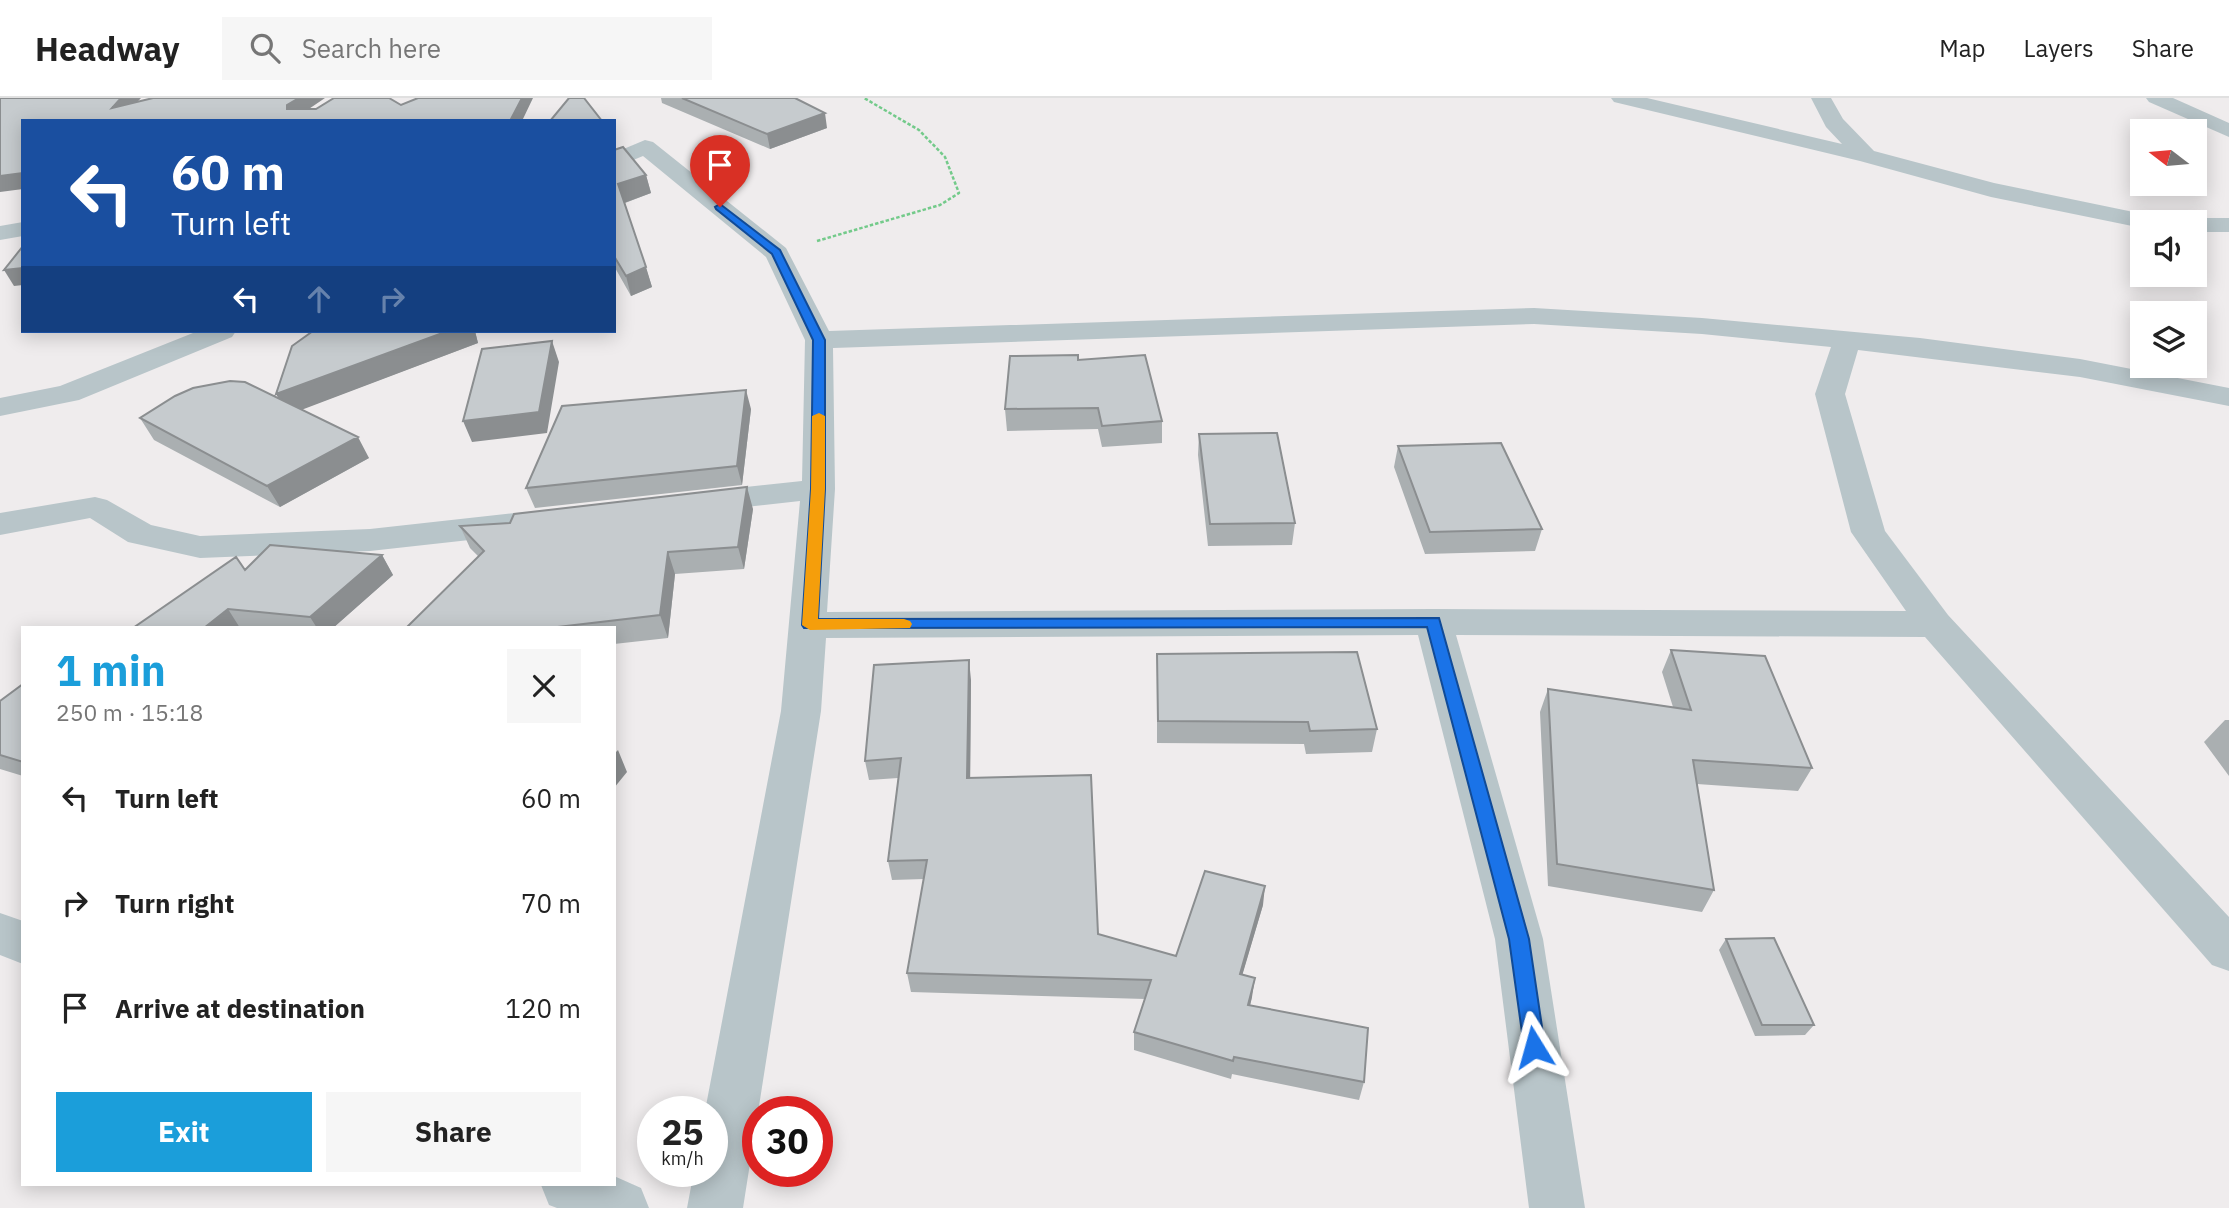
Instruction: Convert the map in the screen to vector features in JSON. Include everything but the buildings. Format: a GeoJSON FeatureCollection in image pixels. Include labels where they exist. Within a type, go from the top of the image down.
{"type":"FeatureCollection","features":[{"type":"Feature","properties":{"kind":"street"},"geometry":{"type":"LineString","coordinates":[[1621,98],[1866,156],[1991,190],[2130,218]]}},
{"type":"Feature","properties":{"kind":"street"},"geometry":{"type":"LineString","coordinates":[[1821,98],[1834,122],[1866,156]]}},
{"type":"Feature","properties":{"kind":"street"},"geometry":{"type":"LineString","coordinates":[[2156,98],[2229,131]]}},
{"type":"Feature","properties":{"kind":"street"},"geometry":{"type":"LineString","coordinates":[[616,160],[645,147],[776,253],[819,340],[818,489],[810,625],[801,711],[715,1208]]}},
{"type":"Feature","properties":{"kind":"street"},"geometry":{"type":"LineString","coordinates":[[2207,225],[2229,225]]}},
{"type":"Feature","properties":{"kind":"street"},"geometry":{"type":"LineString","coordinates":[[0,233],[21,229]]}},
{"type":"Feature","properties":{"kind":"street"},"geometry":{"type":"LineString","coordinates":[[819,340],[1534,316],[1702,326],[1847,340],[2080,368],[2229,397]]}},
{"type":"Feature","properties":{"kind":"street"},"geometry":{"type":"LineString","coordinates":[[0,407],[68,394],[217,333]]}},
{"type":"Feature","properties":{"kind":"street"},"geometry":{"type":"LineString","coordinates":[[1847,340],[1830,394],[1868,532],[1935,624],[2229,950]]}},
{"type":"Feature","properties":{"kind":"street"},"geometry":{"type":"LineString","coordinates":[[669,506],[818,489]]}},
{"type":"Feature","properties":{"kind":"street"},"geometry":{"type":"LineString","coordinates":[[0,524],[96,507],[140,534],[200,547],[370,540],[547,520]]}},
{"type":"Feature","properties":{"kind":"street"},"geometry":{"type":"LineString","coordinates":[[810,625],[1434,622],[1935,624]]}},
{"type":"Feature","properties":{"kind":"street"},"geometry":{"type":"LineString","coordinates":[[1434,622],[1519,939],[1557,1208]]}},
{"type":"Feature","properties":{"kind":"street"},"geometry":{"type":"LineString","coordinates":[[0,933],[21,942]]}},
{"type":"Feature","properties":{"kind":"street"},"geometry":{"type":"LineString","coordinates":[[571,1186],[621,1208]]}},
{"type":"Feature","properties":{"kind":"path"},"geometry":{"type":"LineString","coordinates":[[776,253],[940,205],[959,193],[945,157],[919,130],[864,98]]}},
{"type":"Feature","properties":{"kind":"slow traffic"},"geometry":{"type":"LineString","coordinates":[[819,416],[818,489],[810,625],[904,624]]}},
{"type":"Feature","properties":{"kind":"route"},"geometry":{"type":"LineString","coordinates":[[720,207],[776,253],[819,340],[818,489],[810,625],[1434,622],[1519,939],[1534,1047]]}}]}
